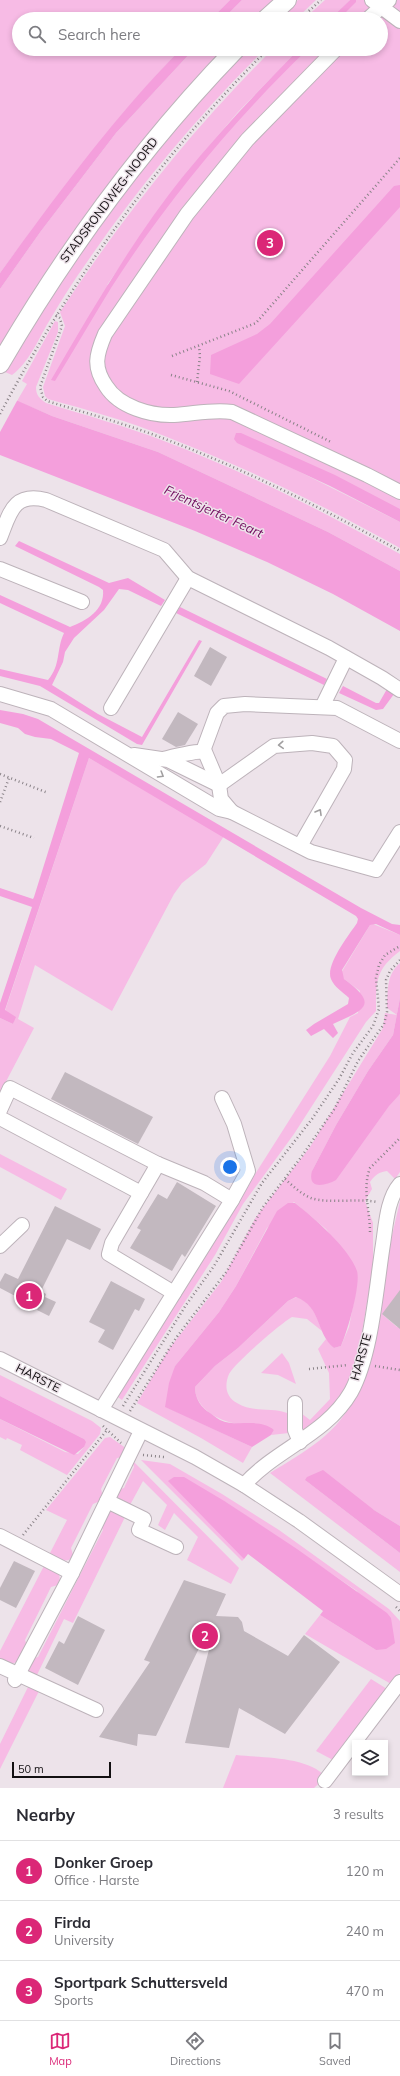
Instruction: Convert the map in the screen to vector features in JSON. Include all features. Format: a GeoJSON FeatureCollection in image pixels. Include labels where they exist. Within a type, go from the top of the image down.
{"type":"FeatureCollection","features":[{"type":"Feature","properties":{"kind":"main road"},"geometry":{"type":"LineString","coordinates":[[274,12],[287,0]]}},
{"type":"Feature","properties":{"kind":"main road","name":"STADSRONDWEG-NOORD"},"geometry":{"type":"LineString","coordinates":[[0,364],[36,302],[78,239],[127,172],[170,121],[230,56]]}},
{"type":"Feature","properties":{"kind":"street"},"geometry":{"type":"LineString","coordinates":[[373,12],[381,2],[400,21]]}},
{"type":"Feature","properties":{"kind":"street"},"geometry":{"type":"LineString","coordinates":[[329,56],[247,140],[187,214],[105,334],[98,350],[97,363],[99,376],[110,392],[120,401],[137,409],[173,415],[218,410],[232,412],[400,492]]}},
{"type":"Feature","properties":{"kind":"street"},"geometry":{"type":"LineString","coordinates":[[0,538],[14,506],[19,501],[34,497],[46,500],[164,550],[188,578],[346,658],[400,690]]}},
{"type":"Feature","properties":{"kind":"street"},"geometry":{"type":"LineString","coordinates":[[0,570],[82,602]]}},
{"type":"Feature","properties":{"kind":"street"},"geometry":{"type":"LineString","coordinates":[[111,708],[188,578]]}},
{"type":"Feature","properties":{"kind":"street"},"geometry":{"type":"LineString","coordinates":[[322,707],[346,658]]}},
{"type":"Feature","properties":{"kind":"street"},"geometry":{"type":"LineString","coordinates":[[0,694],[51,709],[219,809],[232,812],[300,846],[324,856],[376,870],[400,832]]}},
{"type":"Feature","properties":{"kind":"street"},"geometry":{"type":"LineString","coordinates":[[203,751],[217,713],[224,706],[245,704],[337,708],[400,741]]}},
{"type":"Feature","properties":{"kind":"street"},"geometry":{"type":"LineString","coordinates":[[219,785],[274,746],[312,744],[333,746],[345,760],[344,768],[300,846]]}},
{"type":"Feature","properties":{"kind":"street"},"geometry":{"type":"LineString","coordinates":[[163,759],[203,751]]}},
{"type":"Feature","properties":{"kind":"street"},"geometry":{"type":"LineString","coordinates":[[203,751],[208,758],[219,785],[221,799],[232,812]]}},
{"type":"Feature","properties":{"kind":"street"},"geometry":{"type":"LineString","coordinates":[[128,755],[163,759],[177,763],[219,785]]}},
{"type":"Feature","properties":{"kind":"street"},"geometry":{"type":"LineString","coordinates":[[0,1110],[10,1088],[158,1164],[204,1183],[232,1200]]}},
{"type":"Feature","properties":{"kind":"street"},"geometry":{"type":"LineString","coordinates":[[101,1410],[232,1200],[248,1170],[234,1124],[222,1098]]}},
{"type":"Feature","properties":{"kind":"street"},"geometry":{"type":"LineString","coordinates":[[0,1118],[141,1193]]}},
{"type":"Feature","properties":{"kind":"street"},"geometry":{"type":"LineString","coordinates":[[158,1164],[112,1243],[109,1254],[174,1293]]}},
{"type":"Feature","properties":{"kind":"street","name":"HARSTE"},"geometry":{"type":"LineString","coordinates":[[244,1485],[261,1467],[300,1442],[332,1417],[351,1392],[356,1380],[368,1336],[390,1205],[400,1184]]}},
{"type":"Feature","properties":{"kind":"street"},"geometry":{"type":"LineString","coordinates":[[0,1246],[22,1225]]}},
{"type":"Feature","properties":{"kind":"street","name":"HARSTE"},"geometry":{"type":"LineString","coordinates":[[0,1359],[140,1431],[195,1457],[244,1485],[299,1521],[397,1599]]}},
{"type":"Feature","properties":{"kind":"street"},"geometry":{"type":"LineString","coordinates":[[295,1403],[295,1430],[300,1442]]}},
{"type":"Feature","properties":{"kind":"street"},"geometry":{"type":"LineString","coordinates":[[16,1677],[72,1573],[140,1431]]}},
{"type":"Feature","properties":{"kind":"street"},"geometry":{"type":"LineString","coordinates":[[107,1501],[144,1519],[139,1530],[176,1548]]}},
{"type":"Feature","properties":{"kind":"street"},"geometry":{"type":"LineString","coordinates":[[0,1536],[72,1573]]}},
{"type":"Feature","properties":{"kind":"street"},"geometry":{"type":"LineString","coordinates":[[0,1666],[16,1677],[96,1710]]}},
{"type":"Feature","properties":{"kind":"street"},"geometry":{"type":"LineString","coordinates":[[326,1781],[400,1682]]}},
{"type":"Feature","properties":{"kind":"path"},"geometry":{"type":"LineString","coordinates":[[308,12],[321,0]]}},
{"type":"Feature","properties":{"kind":"path"},"geometry":{"type":"LineString","coordinates":[[0,414],[56,315],[117,224],[174,151],[238,79],[261,56]]}},
{"type":"Feature","properties":{"kind":"path"},"geometry":{"type":"LineString","coordinates":[[172,356],[256,323],[400,158]]}},
{"type":"Feature","properties":{"kind":"path"},"geometry":{"type":"LineString","coordinates":[[56,315],[60,318],[62,326],[40,387],[43,397],[47,401],[96,415],[187,448],[325,511],[400,551]]}},
{"type":"Feature","properties":{"kind":"path"},"geometry":{"type":"LineString","coordinates":[[197,382],[200,356],[199,346]]}},
{"type":"Feature","properties":{"kind":"path"},"geometry":{"type":"LineString","coordinates":[[0,774],[48,793]]}},
{"type":"Feature","properties":{"kind":"path"},"geometry":{"type":"LineString","coordinates":[[0,802],[8,778]]}},
{"type":"Feature","properties":{"kind":"path"},"geometry":{"type":"LineString","coordinates":[[0,826],[34,838]]}},
{"type":"Feature","properties":{"kind":"path"},"geometry":{"type":"LineString","coordinates":[[122,1407],[173,1325],[214,1266],[262,1183],[327,1098],[353,1053],[373,1026],[379,1009],[376,978],[379,965],[385,955],[400,946]]}},
{"type":"Feature","properties":{"kind":"path"},"geometry":{"type":"LineString","coordinates":[[130,1411],[176,1338],[227,1271],[263,1207],[285,1179],[335,1108],[358,1061],[384,1024],[387,1012],[386,980],[390,971],[400,960]]}},
{"type":"Feature","properties":{"kind":"path"},"geometry":{"type":"LineString","coordinates":[[370,1234],[365,1185],[370,1168],[400,1138]]}},
{"type":"Feature","properties":{"kind":"path"},"geometry":{"type":"LineString","coordinates":[[285,1179],[299,1191],[312,1198],[367,1200],[390,1205]]}},
{"type":"Feature","properties":{"kind":"path"},"geometry":{"type":"LineString","coordinates":[[101,1425],[116,1439],[132,1450],[144,1455],[172,1458]]}},
{"type":"Feature","properties":{"kind":"path"},"geometry":{"type":"LineString","coordinates":[[16,1545],[107,1430]]}},
{"type":"Feature","properties":{"kind":"path"},"geometry":{"type":"LineString","coordinates":[[397,1599],[400,1611]]}},
{"type":"Feature","properties":{"kind":"shaded area"},"geometry":{"type":"Polygon","coordinates":[[[0,0],[230,0],[218,12],[12,12],[12,56],[174,56],[132,102],[109,130],[0,273],[0,0]]]}},
{"type":"Feature","properties":{"kind":"shaded area"},"geometry":{"type":"Polygon","coordinates":[[[242,0],[275,0],[263,12],[230,12],[242,0]]]}},
{"type":"Feature","properties":{"kind":"shaded area"},"geometry":{"type":"Polygon","coordinates":[[[298,0],[316,0],[303,12],[286,12],[298,0]]]}},
{"type":"Feature","properties":{"kind":"shaded area"},"geometry":{"type":"Polygon","coordinates":[[[325,0],[350,0],[337,12],[312,12],[325,0]]]}},
{"type":"Feature","properties":{"kind":"shaded area"},"geometry":{"type":"Polygon","coordinates":[[[355,0],[400,0],[400,515],[234,439],[400,522],[400,548],[343,517],[256,475],[197,449],[138,426],[48,399],[45,396],[43,387],[65,326],[60,312],[108,242],[160,175],[214,110],[266,56],[292,56],[238,112],[184,175],[107,285],[111,283],[168,202],[245,110],[296,56],[388,56],[388,12],[342,12],[355,0]]]}},
{"type":"Feature","properties":{"kind":"shaded area"},"geometry":{"type":"Polygon","coordinates":[[[188,56],[221,56],[0,349],[0,289],[41,231],[116,133],[188,56]]]}},
{"type":"Feature","properties":{"kind":"shaded area"},"geometry":{"type":"Polygon","coordinates":[[[242,56],[258,56],[193,125],[127,206],[77,276],[34,349],[24,363],[12,375],[5,372],[57,285],[86,243],[147,162],[214,85],[242,56]]]}},
{"type":"Feature","properties":{"kind":"shaded area"},"geometry":{"type":"Polygon","coordinates":[[[55,321],[58,322],[58,332],[36,387],[38,396],[41,400],[46,403],[149,436],[195,453],[255,479],[343,523],[400,554],[400,571],[328,532],[158,452],[52,416],[17,401],[27,384],[22,381],[55,321]]]}},
{"type":"Feature","properties":{"kind":"shaded area"},"geometry":{"type":"Polygon","coordinates":[[[89,758],[224,836],[206,864],[182,883],[174,894],[112,1011],[35,965],[18,1019],[34,1028],[0,1093],[0,1018],[13,1024],[15,1017],[5,1011],[89,758]]]}},
{"type":"Feature","properties":{"kind":"shaded area"},"geometry":{"type":"Polygon","coordinates":[[[373,924],[400,935],[400,951],[386,964],[379,977],[376,992],[376,1011],[366,1022],[294,1134],[243,1204],[215,1255],[122,1400],[115,1395],[330,1056],[350,1017],[358,1013],[360,991],[344,979],[341,973],[370,925],[373,924]]]}},
{"type":"Feature","properties":{"kind":"shaded area"},"geometry":{"type":"Polygon","coordinates":[[[400,963],[400,998],[397,1015],[387,1008],[387,995],[392,973],[400,963]]]}},
{"type":"Feature","properties":{"kind":"shaded area"},"geometry":{"type":"Polygon","coordinates":[[[385,1013],[397,1015],[393,1035],[368,1071],[336,1125],[312,1171],[400,1094],[400,1172],[395,1179],[387,1171],[379,1173],[375,1176],[370,1182],[372,1189],[365,1201],[373,1223],[373,1268],[357,1361],[344,1391],[334,1405],[302,1435],[301,1413],[310,1420],[330,1399],[329,1373],[318,1349],[326,1339],[334,1348],[341,1346],[349,1327],[357,1285],[357,1272],[326,1229],[294,1202],[267,1228],[236,1286],[219,1312],[175,1366],[166,1407],[252,1447],[243,1463],[137,1403],[169,1349],[221,1282],[256,1217],[310,1147],[383,1028],[385,1013]]]}},
{"type":"Feature","properties":{"kind":"shaded area"},"geometry":{"type":"Polygon","coordinates":[[[0,1154],[67,1189],[61,1200],[0,1167],[0,1154]]]}},
{"type":"Feature","properties":{"kind":"shaded area"},"geometry":{"type":"Polygon","coordinates":[[[400,1201],[400,1295],[383,1315],[397,1327],[400,1324],[400,1526],[374,1510],[305,1480],[400,1553],[400,1572],[270,1473],[308,1449],[330,1431],[340,1420],[355,1395],[400,1201]]]}},
{"type":"Feature","properties":{"kind":"shaded area"},"geometry":{"type":"Polygon","coordinates":[[[297,1297],[307,1303],[316,1315],[322,1331],[307,1319],[292,1317],[239,1362],[229,1374],[226,1387],[230,1398],[243,1406],[287,1413],[290,1422],[289,1433],[271,1435],[274,1430],[256,1424],[238,1424],[230,1422],[216,1417],[209,1412],[199,1401],[195,1387],[215,1366],[238,1348],[288,1301],[297,1297]]]}},
{"type":"Feature","properties":{"kind":"shaded area"},"geometry":{"type":"Polygon","coordinates":[[[282,1353],[289,1363],[296,1384],[278,1375],[261,1373],[282,1353]]]}},
{"type":"Feature","properties":{"kind":"shaded area"},"geometry":{"type":"Polygon","coordinates":[[[0,1375],[92,1421],[101,1428],[100,1434],[67,1475],[20,1450],[22,1445],[7,1438],[6,1440],[0,1437],[0,1419],[65,1452],[78,1454],[84,1447],[84,1439],[0,1396],[0,1375]]]}},
{"type":"Feature","properties":{"kind":"shaded area"},"geometry":{"type":"Polygon","coordinates":[[[110,1437],[127,1449],[123,1457],[117,1458],[101,1489],[103,1497],[100,1501],[93,1504],[71,1548],[73,1555],[69,1560],[61,1561],[49,1555],[67,1520],[46,1510],[105,1438],[110,1437]]]}},
{"type":"Feature","properties":{"kind":"shaded area"},"geometry":{"type":"Polygon","coordinates":[[[132,1460],[239,1568],[231,1584],[187,1560],[198,1537],[174,1513],[165,1530],[158,1525],[167,1505],[143,1481],[130,1505],[122,1501],[117,1496],[117,1490],[124,1488],[134,1467],[132,1460]]]}},
{"type":"Feature","properties":{"kind":"shaded area"},"geometry":{"type":"Polygon","coordinates":[[[141,1460],[170,1464],[222,1494],[279,1530],[389,1609],[400,1621],[400,1673],[391,1684],[305,1634],[320,1615],[376,1650],[357,1591],[226,1502],[244,1559],[242,1561],[141,1460]]]}},
{"type":"Feature","properties":{"kind":"shaded area"},"geometry":{"type":"Polygon","coordinates":[[[109,1512],[114,1512],[125,1517],[73,1623],[64,1619],[36,1677],[28,1671],[31,1659],[38,1657],[103,1530],[100,1524],[109,1512]]]}},
{"type":"Feature","properties":{"kind":"shaded area"},"geometry":{"type":"Polygon","coordinates":[[[45,1564],[59,1573],[60,1581],[58,1585],[51,1587],[25,1640],[27,1646],[20,1659],[15,1663],[0,1661],[0,1651],[45,1564]]]}},
{"type":"Feature","properties":{"kind":"shaded area"},"geometry":{"type":"Polygon","coordinates":[[[371,1679],[387,1689],[333,1760],[316,1751],[371,1679]]]}},
{"type":"Feature","properties":{"kind":"shaded area"},"geometry":{"type":"Polygon","coordinates":[[[28,1687],[37,1691],[39,1688],[39,1691],[0,1769],[0,1744],[28,1687]]]}},
{"type":"Feature","properties":{"kind":"shaded area"},"geometry":{"type":"Polygon","coordinates":[[[236,1755],[284,1759],[297,1762],[318,1770],[326,1777],[314,1788],[223,1788],[236,1755]]]}},
{"type":"Feature","properties":{"kind":"water"},"geometry":{"type":"Polygon","coordinates":[[[230,0],[242,0],[230,12],[218,12],[230,0]]]}},
{"type":"Feature","properties":{"kind":"water"},"geometry":{"type":"Polygon","coordinates":[[[350,0],[356,0],[356,2],[346,12],[337,12],[350,0]]]}},
{"type":"Feature","properties":{"kind":"water"},"geometry":{"type":"Polygon","coordinates":[[[174,56],[188,56],[116,133],[41,231],[0,289],[0,273],[42,215],[109,129],[174,56]]]}},
{"type":"Feature","properties":{"kind":"water"},"geometry":{"type":"Polygon","coordinates":[[[292,56],[301,56],[254,104],[202,163],[178,193],[132,256],[111,288],[55,381],[51,380],[98,301],[147,224],[184,175],[240,111],[292,56]]]}},
{"type":"Feature","properties":{"kind":"water"},"geometry":{"type":"Polygon","coordinates":[[[400,185],[400,207],[239,384],[210,374],[211,355],[257,334],[270,324],[394,186],[400,185]]]}},
{"type":"Feature","properties":{"kind":"water","name":"Frjentsjerter Feart"},"geometry":{"type":"Polygon","coordinates":[[[0,393],[52,416],[158,452],[328,532],[400,571],[400,631],[333,594],[267,562],[195,531],[0,455],[0,393]]]}},
{"type":"Feature","properties":{"kind":"water"},"geometry":{"type":"Polygon","coordinates":[[[236,433],[241,433],[335,475],[400,509],[400,522],[330,486],[237,443],[234,439],[236,433]]]}},
{"type":"Feature","properties":{"kind":"water"},"geometry":{"type":"Polygon","coordinates":[[[19,541],[109,583],[128,578],[165,600],[161,606],[128,590],[119,589],[104,610],[74,638],[65,652],[63,662],[52,685],[98,714],[142,737],[199,640],[202,641],[142,745],[137,744],[40,686],[0,676],[0,669],[48,680],[55,669],[64,633],[0,603],[0,595],[70,627],[82,622],[93,614],[98,609],[103,597],[103,590],[99,587],[15,546],[19,541]]]}},
{"type":"Feature","properties":{"kind":"water"},"geometry":{"type":"Polygon","coordinates":[[[180,607],[327,679],[324,685],[176,613],[180,607]]]}},
{"type":"Feature","properties":{"kind":"water"},"geometry":{"type":"Polygon","coordinates":[[[343,686],[376,703],[379,703],[387,689],[394,694],[383,709],[376,710],[339,693],[343,686]]]}},
{"type":"Feature","properties":{"kind":"water"},"geometry":{"type":"Polygon","coordinates":[[[0,710],[23,714],[38,719],[361,908],[392,924],[400,925],[400,935],[376,924],[370,925],[342,970],[344,979],[362,995],[365,1001],[364,1006],[353,1015],[333,1024],[338,1033],[333,1038],[324,1029],[311,1036],[306,1030],[348,1004],[349,998],[334,984],[330,973],[334,958],[357,923],[358,919],[356,916],[89,758],[5,1010],[16,1017],[13,1024],[0,1018],[0,1003],[32,907],[0,896],[0,888],[33,899],[79,753],[51,739],[25,734],[18,728],[0,723],[0,710]]]}},
{"type":"Feature","properties":{"kind":"water"},"geometry":{"type":"Polygon","coordinates":[[[400,998],[400,1094],[389,1106],[336,1180],[322,1185],[314,1184],[311,1177],[312,1171],[336,1125],[368,1071],[393,1035],[400,998]]]}},
{"type":"Feature","properties":{"kind":"water"},"geometry":{"type":"Polygon","coordinates":[[[288,1203],[295,1203],[321,1225],[339,1243],[353,1262],[357,1271],[357,1287],[350,1320],[341,1346],[334,1348],[328,1342],[310,1307],[304,1301],[296,1297],[288,1301],[238,1348],[215,1366],[195,1387],[197,1397],[202,1406],[220,1420],[234,1423],[262,1424],[274,1430],[271,1435],[252,1447],[165,1407],[169,1383],[175,1366],[219,1312],[236,1286],[277,1211],[288,1203]]]}},
{"type":"Feature","properties":{"kind":"water"},"geometry":{"type":"Polygon","coordinates":[[[0,1396],[84,1439],[86,1442],[84,1447],[74,1455],[0,1419],[0,1396]]]}},
{"type":"Feature","properties":{"kind":"water"},"geometry":{"type":"Polygon","coordinates":[[[323,1470],[374,1510],[400,1526],[400,1553],[305,1480],[307,1477],[323,1470]]]}},
{"type":"Feature","properties":{"kind":"water"},"geometry":{"type":"Polygon","coordinates":[[[174,1477],[184,1477],[226,1502],[297,1549],[387,1613],[391,1618],[395,1643],[386,1649],[376,1650],[320,1615],[323,1611],[248,1554],[244,1559],[168,1481],[174,1477]]]}},
{"type":"Feature","properties":{"kind":"pier"},"geometry":{"type":"Polygon","coordinates":[[[1,391],[18,399],[0,432],[0,393],[1,391]]]}},
{"type":"Feature","properties":{"kind":"building"},"geometry":{"type":"Polygon","coordinates":[[[210,647],[227,657],[211,686],[194,676],[210,647]]]}},
{"type":"Feature","properties":{"kind":"building"},"geometry":{"type":"Polygon","coordinates":[[[178,712],[198,724],[185,745],[176,747],[162,739],[178,712]]]}},
{"type":"Feature","properties":{"kind":"building"},"geometry":{"type":"Polygon","coordinates":[[[65,1072],[153,1117],[138,1144],[51,1099],[65,1072]]]}},
{"type":"Feature","properties":{"kind":"building"},"geometry":{"type":"Polygon","coordinates":[[[177,1182],[216,1206],[185,1257],[182,1254],[172,1271],[130,1248],[141,1230],[137,1228],[158,1194],[167,1199],[177,1182]]]}},
{"type":"Feature","properties":{"kind":"building"},"geometry":{"type":"Polygon","coordinates":[[[55,1206],[101,1229],[90,1250],[67,1239],[41,1291],[46,1294],[45,1297],[56,1302],[49,1316],[37,1310],[38,1308],[0,1288],[0,1282],[5,1273],[18,1279],[55,1206]]]}},
{"type":"Feature","properties":{"kind":"building"},"geometry":{"type":"Polygon","coordinates":[[[111,1281],[145,1299],[139,1311],[135,1309],[113,1350],[98,1342],[105,1330],[89,1322],[111,1281]]]}},
{"type":"Feature","properties":{"kind":"building"},"geometry":{"type":"Polygon","coordinates":[[[400,1290],[400,1329],[382,1314],[400,1290]]]}},
{"type":"Feature","properties":{"kind":"building"},"geometry":{"type":"Polygon","coordinates":[[[14,1561],[35,1571],[16,1608],[0,1600],[0,1588],[14,1561]]]}},
{"type":"Feature","properties":{"kind":"building"},"geometry":{"type":"Polygon","coordinates":[[[184,1580],[226,1594],[216,1616],[238,1617],[242,1622],[244,1631],[288,1656],[304,1635],[340,1662],[285,1734],[239,1708],[229,1748],[185,1743],[213,1634],[207,1632],[156,1736],[138,1734],[137,1746],[99,1737],[150,1662],[144,1660],[184,1580]]]}},
{"type":"Feature","properties":{"kind":"building"},"geometry":{"type":"Polygon","coordinates":[[[78,1616],[105,1630],[78,1685],[45,1668],[59,1641],[64,1644],[78,1616]]]}},
{"type":"Feature","properties":{"kind":"place","name":"Sportpark Schuttersveld"},"geometry":{"type":"Point","coordinates":[270,243]}},
{"type":"Feature","properties":{"kind":"place","name":"Donker Groep"},"geometry":{"type":"Point","coordinates":[29,1296]}},
{"type":"Feature","properties":{"kind":"place","name":"Firda"},"geometry":{"type":"Point","coordinates":[205,1636]}}]}
